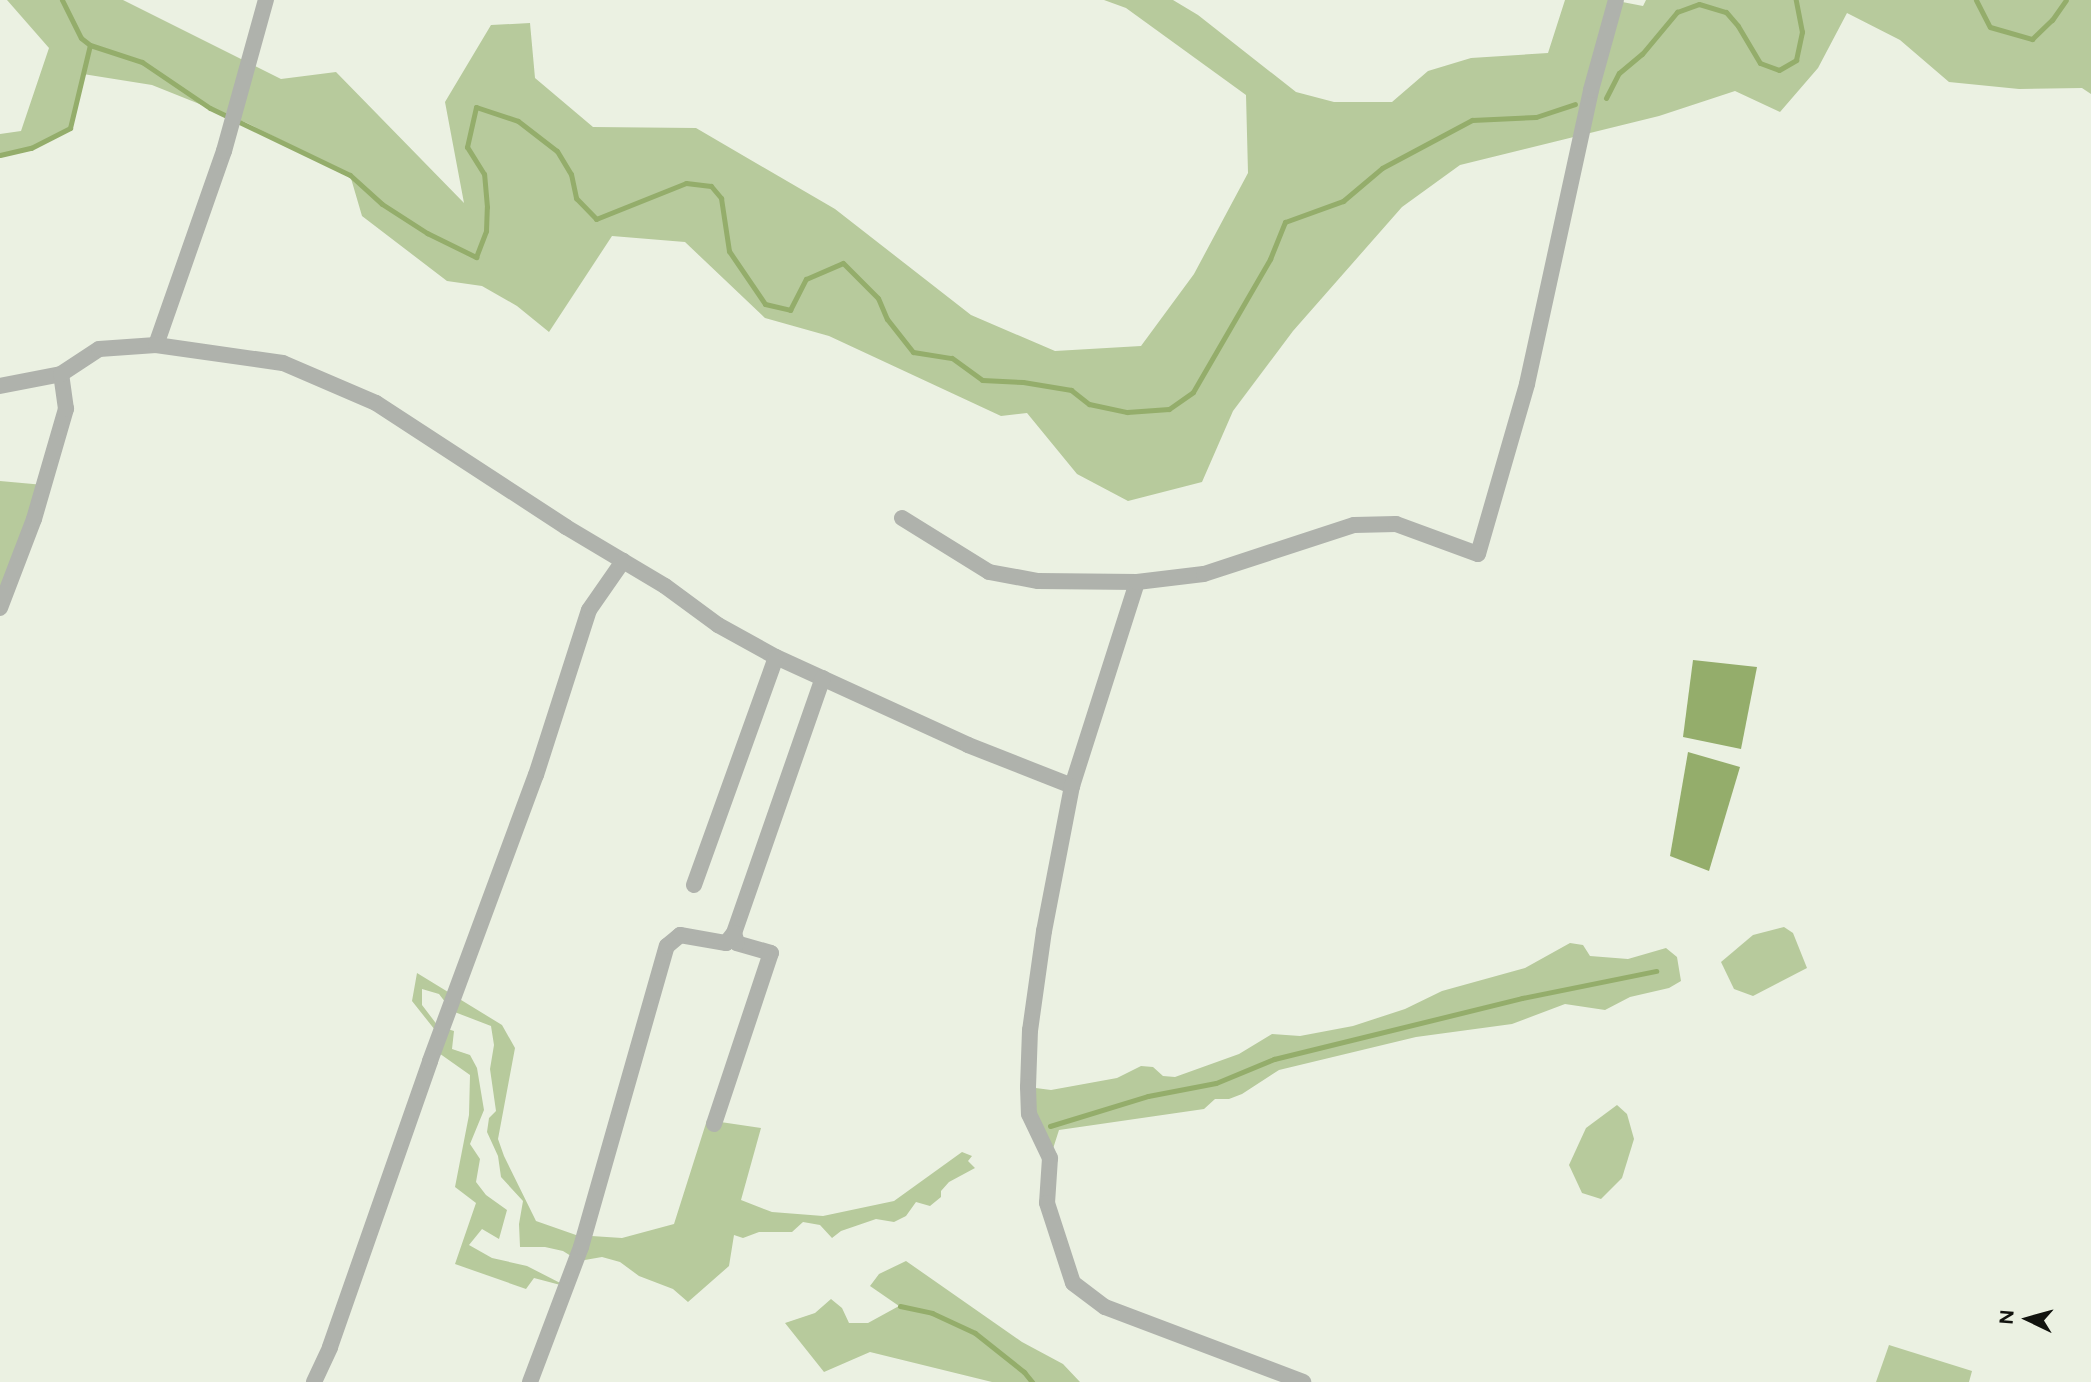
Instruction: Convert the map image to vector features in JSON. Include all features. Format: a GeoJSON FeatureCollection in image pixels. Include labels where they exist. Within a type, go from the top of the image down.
{"type":"FeatureCollection","features":[{"type":"Feature","properties":{"kind":"street"},"geometry":{"type":"LineString","coordinates":[[156,345],[224,150],[266,0]]}},
{"type":"Feature","properties":{"kind":"street"},"geometry":{"type":"LineString","coordinates":[[902,518],[989,572],[1038,581],[1137,582],[1204,574],[1354,525],[1396,524],[1478,554],[1527,384],[1591,90],[1616,0]]}},
{"type":"Feature","properties":{"kind":"street"},"geometry":{"type":"LineString","coordinates":[[0,386],[61,374],[99,349],[156,345],[283,363],[376,403],[665,586],[718,625],[776,657],[968,745],[1072,786]]}},
{"type":"Feature","properties":{"kind":"street"},"geometry":{"type":"LineString","coordinates":[[0,608],[34,519],[66,409],[61,374]]}},
{"type":"Feature","properties":{"kind":"street"},"geometry":{"type":"LineString","coordinates":[[314,1382],[330,1347],[430,1061],[536,775],[589,610],[623,561]]}},
{"type":"Feature","properties":{"kind":"street"},"geometry":{"type":"LineString","coordinates":[[1137,582],[1072,786],[1044,931],[1030,1030],[1028,1087],[1029,1114],[1050,1158],[1047,1203],[1073,1283],[1105,1307],[1303,1382]]}},
{"type":"Feature","properties":{"kind":"street"},"geometry":{"type":"LineString","coordinates":[[694,885],[776,657]]}},
{"type":"Feature","properties":{"kind":"street"},"geometry":{"type":"LineString","coordinates":[[530,1382],[581,1247],[667,946],[680,935],[726,943],[734,933],[823,678]]}},
{"type":"Feature","properties":{"kind":"street"},"geometry":{"type":"LineString","coordinates":[[714,1124],[771,953],[737,943],[734,933]]}},
{"type":"Feature","properties":{"kind":"shaded area"},"geometry":{"type":"Polygon","coordinates":[[[7,0],[123,0],[281,79],[336,72],[464,203],[445,102],[491,25],[530,23],[535,78],[593,127],[696,128],[835,209],[971,315],[1055,351],[1141,346],[1194,274],[1248,173],[1246,95],[1126,8],[1104,0],[1173,0],[1198,15],[1296,92],[1334,102],[1392,102],[1428,71],[1471,58],[1548,53],[1565,0],[1612,0],[1643,6],[1646,0],[2091,0],[2091,94],[2082,88],[2019,89],[1949,82],[1900,40],[1847,13],[1818,68],[1780,112],[1735,91],[1659,116],[1460,165],[1402,207],[1293,331],[1233,411],[1202,482],[1128,501],[1077,474],[1027,413],[1001,416],[829,336],[765,318],[685,242],[612,236],[549,332],[517,306],[482,286],[447,281],[362,216],[350,175],[247,123],[152,85],[83,74],[70,128],[31,148],[0,155],[0,134],[21,131],[49,48],[7,0]]]}},
{"type":"Feature","properties":{"kind":"shaded area"},"geometry":{"type":"Polygon","coordinates":[[[0,481],[44,485],[0,608],[0,481]]]}},
{"type":"Feature","properties":{"kind":"shaded area"},"geometry":{"type":"Polygon","coordinates":[[[1693,660],[1757,667],[1741,749],[1683,737],[1693,660]]]}},
{"type":"Feature","properties":{"kind":"shaded area"},"geometry":{"type":"Polygon","coordinates":[[[1688,752],[1740,767],[1709,871],[1670,856],[1688,752]]]}},
{"type":"Feature","properties":{"kind":"shaded area"},"geometry":{"type":"Polygon","coordinates":[[[1784,927],[1793,933],[1807,968],[1753,996],[1734,989],[1721,962],[1753,935],[1784,927]]]}},
{"type":"Feature","properties":{"kind":"shaded area"},"geometry":{"type":"Polygon","coordinates":[[[1570,943],[1583,945],[1590,956],[1628,959],[1666,948],[1677,957],[1681,981],[1669,988],[1630,997],[1605,1010],[1565,1004],[1512,1024],[1416,1037],[1279,1070],[1242,1094],[1229,1099],[1215,1099],[1204,1109],[1059,1130],[1050,1158],[1028,1087],[1051,1090],[1117,1078],[1141,1066],[1153,1067],[1163,1076],[1175,1077],[1239,1054],[1272,1034],[1300,1036],[1353,1026],[1405,1009],[1442,991],[1525,968],[1570,943]]]}},
{"type":"Feature","properties":{"kind":"shaded area"},"geometry":{"type":"Polygon","coordinates":[[[417,973],[502,1025],[515,1048],[498,1139],[536,1221],[576,1235],[622,1238],[674,1224],[707,1120],[761,1128],[741,1200],[772,1212],[823,1216],[894,1201],[962,1152],[972,1156],[968,1161],[975,1168],[949,1182],[941,1191],[941,1197],[930,1206],[916,1202],[906,1216],[894,1222],[876,1219],[841,1231],[832,1238],[820,1225],[803,1222],[792,1232],[759,1232],[743,1238],[734,1235],[729,1266],[688,1302],[673,1289],[639,1276],[620,1262],[602,1257],[579,1261],[563,1251],[545,1247],[520,1247],[519,1224],[523,1201],[501,1177],[498,1156],[487,1132],[489,1118],[496,1111],[490,1069],[494,1045],[491,1026],[452,1011],[439,994],[422,989],[422,1005],[438,1026],[454,1031],[452,1049],[470,1055],[477,1068],[484,1110],[470,1144],[480,1159],[476,1182],[486,1195],[507,1210],[499,1239],[482,1229],[469,1245],[492,1258],[527,1266],[568,1287],[534,1278],[526,1289],[455,1264],[476,1203],[455,1187],[469,1115],[470,1075],[436,1051],[435,1030],[412,1001],[417,973]]]}},
{"type":"Feature","properties":{"kind":"shaded area"},"geometry":{"type":"Polygon","coordinates":[[[1617,1105],[1627,1114],[1634,1139],[1622,1178],[1601,1199],[1582,1193],[1569,1165],[1586,1128],[1617,1105]]]}},
{"type":"Feature","properties":{"kind":"shaded area"},"geometry":{"type":"Polygon","coordinates":[[[906,1261],[1022,1342],[1063,1364],[1080,1382],[992,1382],[870,1352],[824,1372],[785,1323],[815,1313],[831,1299],[842,1308],[849,1323],[868,1323],[899,1306],[870,1286],[879,1274],[906,1261]]]}},
{"type":"Feature","properties":{"kind":"shaded area"},"geometry":{"type":"Polygon","coordinates":[[[1889,1345],[1972,1371],[1969,1382],[1876,1382],[1889,1345]]]}},
{"type":"Feature","properties":{"kind":"waterway"},"geometry":{"type":"LineString","coordinates":[[62,0],[81,38],[90,45]]}},
{"type":"Feature","properties":{"kind":"waterway"},"geometry":{"type":"LineString","coordinates":[[1606,98],[1619,73],[1642,54],[1677,12],[1699,4],[1726,12],[1738,26],[1760,63],[1779,70],[1796,60],[1802,32],[1796,0]]}},
{"type":"Feature","properties":{"kind":"waterway"},"geometry":{"type":"LineString","coordinates":[[1976,0],[1990,27],[2032,39],[2052,20],[2066,0]]}},
{"type":"Feature","properties":{"kind":"waterway"},"geometry":{"type":"LineString","coordinates":[[0,155],[31,148],[70,128],[90,45],[142,62],[210,108],[350,175],[382,204],[427,233],[476,257],[486,231],[487,207],[484,174],[467,147],[476,107],[518,121],[557,151],[571,174],[576,198],[596,219],[686,183],[711,186],[721,198],[729,251],[765,304],[790,310],[806,279],[843,263],[878,298],[887,319],[913,352],[952,358],[982,380],[1023,382],[1071,390],[1089,404],[1127,412],[1169,409],[1193,392],[1270,259],[1285,222],[1343,201],[1382,168],[1472,120],[1536,117],[1575,104]]}},
{"type":"Feature","properties":{"kind":"waterway"},"geometry":{"type":"LineString","coordinates":[[1050,1126],[1148,1096],[1216,1083],[1274,1059],[1522,998],[1656,971]]}},
{"type":"Feature","properties":{"kind":"waterway"},"geometry":{"type":"LineString","coordinates":[[900,1306],[932,1313],[975,1333],[1024,1372],[1032,1382]]}}]}
